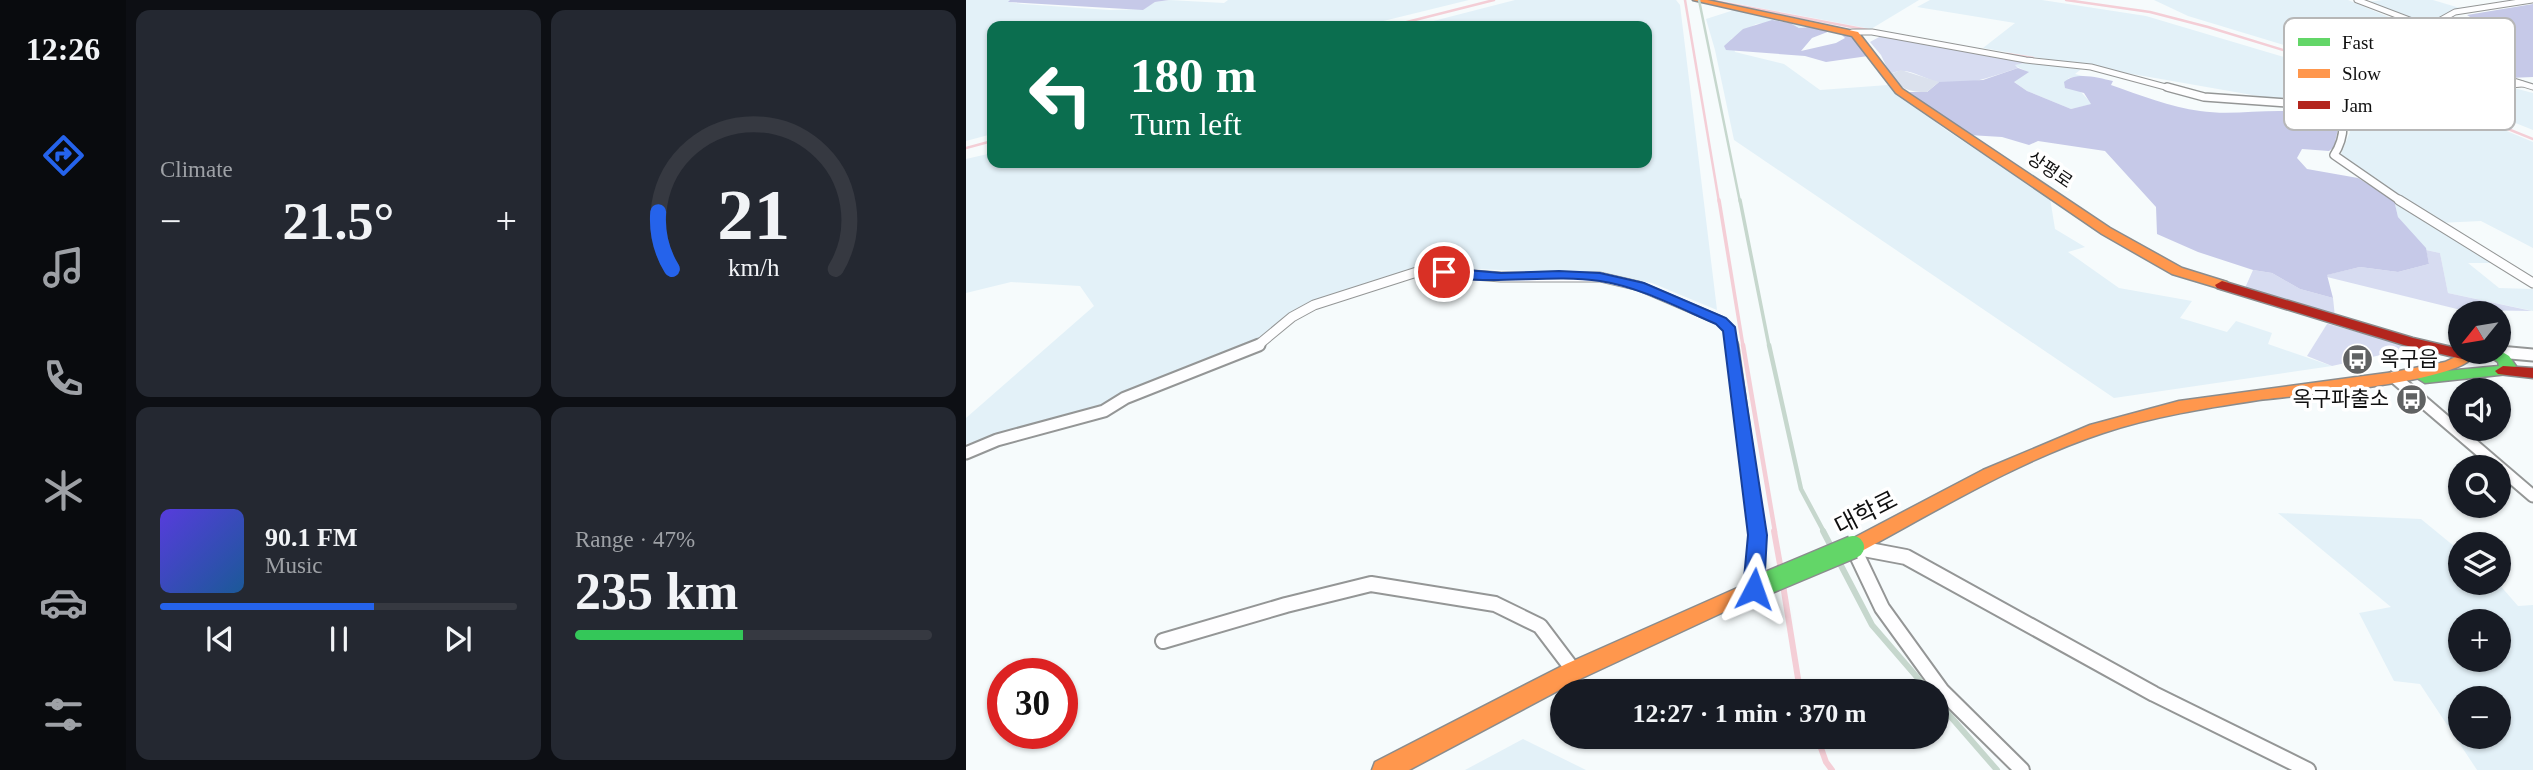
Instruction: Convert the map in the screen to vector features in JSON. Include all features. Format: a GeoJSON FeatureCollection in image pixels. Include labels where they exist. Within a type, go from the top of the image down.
{"type":"FeatureCollection","features":[{"type":"Feature","properties":{"kind":"main road"},"geometry":{"type":"LineString","coordinates":[[1697,0],[1852,32]]}},
{"type":"Feature","properties":{"kind":"main road","name":"상평로"},"geometry":{"type":"LineString","coordinates":[[1852,32],[1861,37],[1882,74],[1899,91],[2141,253],[2177,271],[2409,342],[2448,351]]}},
{"type":"Feature","properties":{"kind":"main road"},"geometry":{"type":"LineString","coordinates":[[2394,377],[2409,364],[2427,358],[2422,349],[2409,342]]}},
{"type":"Feature","properties":{"kind":"main road","name":"대학로"},"geometry":{"type":"LineString","coordinates":[[1384,770],[1574,671],[1853,547],[1989,474],[2096,429],[2179,406],[2394,377],[2451,364]]}},
{"type":"Feature","properties":{"kind":"main road","name":"상평로"},"geometry":{"type":"LineString","coordinates":[[2473,364],[2502,364]]}},
{"type":"Feature","properties":{"kind":"main road"},"geometry":{"type":"LineString","coordinates":[[2502,364],[2533,371]]}},
{"type":"Feature","properties":{"kind":"main road","name":"대학로"},"geometry":{"type":"LineString","coordinates":[[2394,377],[2434,378],[2502,364]]}},
{"type":"Feature","properties":{"kind":"street"},"geometry":{"type":"LineString","coordinates":[[2357,0],[2404,18]]}},
{"type":"Feature","properties":{"kind":"street"},"geometry":{"type":"LineString","coordinates":[[2444,18],[2455,12],[2532,0]]}},
{"type":"Feature","properties":{"kind":"street"},"geometry":{"type":"LineString","coordinates":[[1852,32],[1872,33],[2026,60],[2091,67],[2204,97],[2284,103]]}},
{"type":"Feature","properties":{"kind":"street"},"geometry":{"type":"LineString","coordinates":[[2515,82],[2533,87]]}},
{"type":"Feature","properties":{"kind":"street"},"geometry":{"type":"LineString","coordinates":[[2515,84],[2522,84]]}},
{"type":"Feature","properties":{"kind":"street"},"geometry":{"type":"LineString","coordinates":[[2343,130],[2339,149],[2334,155],[2348,167],[2533,283]]}},
{"type":"Feature","properties":{"kind":"street"},"geometry":{"type":"LineString","coordinates":[[966,453],[997,440],[1104,411],[1125,397],[1147,391],[1258,346],[1292,317],[1314,305],[1420,271],[1501,277],[1600,277],[1639,286],[1721,321],[1730,330],[1758,535],[1754,589]]}},
{"type":"Feature","properties":{"kind":"street"},"geometry":{"type":"LineString","coordinates":[[2511,361],[2533,355]]}},
{"type":"Feature","properties":{"kind":"street"},"geometry":{"type":"LineString","coordinates":[[2511,363],[2533,360]]}},
{"type":"Feature","properties":{"kind":"street"},"geometry":{"type":"LineString","coordinates":[[2394,377],[2527,484],[2533,495]]}},
{"type":"Feature","properties":{"kind":"street"},"geometry":{"type":"LineString","coordinates":[[1853,547],[1882,608],[1942,691],[2022,770]]}},
{"type":"Feature","properties":{"kind":"street"},"geometry":{"type":"LineString","coordinates":[[1853,547],[1906,556],[2154,694],[2308,770]]}},
{"type":"Feature","properties":{"kind":"street"},"geometry":{"type":"LineString","coordinates":[[1163,641],[1286,605],[1371,584],[1495,604],[1540,626],[1574,671]]}},
{"type":"Feature","properties":{"kind":"shaded area"},"geometry":{"type":"Polygon","coordinates":[[[966,0],[1010,0],[1009,2],[1022,4],[1110,10],[1143,9],[1155,2],[1169,0],[1224,3],[1228,0],[1469,0],[1383,21],[987,21],[987,135],[966,141],[966,0]]]}},
{"type":"Feature","properties":{"kind":"shaded area"},"geometry":{"type":"Polygon","coordinates":[[[1169,0],[1155,2],[1143,10],[1008,2],[1169,0]]]}},
{"type":"Feature","properties":{"kind":"shaded area"},"geometry":{"type":"Polygon","coordinates":[[[1515,0],[1676,0],[1680,5],[1717,310],[1652,283],[1602,274],[1424,267],[1314,301],[1286,315],[1268,332],[1238,351],[1071,416],[966,444],[966,418],[1094,306],[1080,286],[1011,282],[966,293],[966,159],[987,154],[987,168],[1652,168],[1652,21],[1433,21],[1515,0]]]}},
{"type":"Feature","properties":{"kind":"shaded area"},"geometry":{"type":"Polygon","coordinates":[[[1718,0],[1919,0],[1871,29],[1718,0]]]}},
{"type":"Feature","properties":{"kind":"shaded area"},"geometry":{"type":"Polygon","coordinates":[[[1930,0],[2042,0],[2146,16],[2284,57],[2284,101],[1983,48],[2015,23],[1917,7],[1930,0]]]}},
{"type":"Feature","properties":{"kind":"shaded area"},"geometry":{"type":"Polygon","coordinates":[[[2154,0],[2348,0],[2391,18],[2284,18],[2284,45],[2188,16],[2154,0]]]}},
{"type":"Feature","properties":{"kind":"shaded area"},"geometry":{"type":"Polygon","coordinates":[[[2433,0],[2463,9],[2445,18],[2411,18],[2366,2],[2433,0]]]}},
{"type":"Feature","properties":{"kind":"shaded area"},"geometry":{"type":"Polygon","coordinates":[[[2533,4],[2533,77],[2515,78],[2515,18],[2472,18],[2467,15],[2533,4]]]}},
{"type":"Feature","properties":{"kind":"shaded area"},"geometry":{"type":"Polygon","coordinates":[[[1734,10],[1810,24],[1800,28],[1783,21],[1756,24],[1731,39],[1735,52],[1784,64],[1820,90],[1888,85],[1946,130],[2050,198],[2055,229],[2085,247],[2068,252],[2119,288],[2192,301],[2180,318],[2227,332],[2236,321],[2272,333],[2268,344],[2332,366],[2114,398],[1734,140],[1706,19],[1734,10]]]}},
{"type":"Feature","properties":{"kind":"shaded area"},"geometry":{"type":"Polygon","coordinates":[[[1772,20],[1790,23],[1799,28],[1830,31],[1812,38],[1801,51],[1836,43],[1845,38],[1842,35],[1855,39],[1868,56],[1826,62],[1805,56],[1726,50],[1724,46],[1743,29],[1772,20]]]}},
{"type":"Feature","properties":{"kind":"shaded area"},"geometry":{"type":"Polygon","coordinates":[[[1881,36],[2030,62],[2015,65],[2018,68],[1989,78],[1958,83],[1937,82],[1902,71],[1890,74],[1881,55],[1870,42],[1881,36]]]}},
{"type":"Feature","properties":{"kind":"shaded area"},"geometry":{"type":"Polygon","coordinates":[[[2030,62],[2084,67],[2075,74],[2083,76],[2068,78],[2092,104],[2071,109],[2027,91],[2013,81],[2028,72],[2014,65],[2030,62]]]}},
{"type":"Feature","properties":{"kind":"shaded area"},"geometry":{"type":"Polygon","coordinates":[[[2018,68],[2029,72],[2014,82],[2027,91],[2071,109],[2091,104],[2084,93],[2065,88],[2064,82],[2075,77],[2088,76],[2113,81],[2111,85],[2189,109],[2217,113],[2284,111],[2284,130],[2338,130],[2334,147],[2329,151],[2302,149],[2297,158],[2307,169],[2358,178],[2394,200],[2398,217],[2426,248],[2429,264],[2398,272],[2360,267],[2327,275],[2333,298],[2300,289],[2272,273],[2253,270],[2198,252],[2157,234],[2156,207],[2105,151],[2038,141],[2029,145],[2002,137],[1969,135],[1909,92],[1927,92],[1939,82],[1983,80],[2018,68]]]}},
{"type":"Feature","properties":{"kind":"shaded area"},"geometry":{"type":"Polygon","coordinates":[[[1901,70],[1939,82],[1927,92],[1910,91],[1898,84],[1890,74],[1901,70]]]}},
{"type":"Feature","properties":{"kind":"shaded area"},"geometry":{"type":"Polygon","coordinates":[[[2515,88],[2533,93],[2533,130],[2515,123],[2515,88]]]}},
{"type":"Feature","properties":{"kind":"shaded area"},"geometry":{"type":"Polygon","coordinates":[[[2504,130],[2533,142],[2533,248],[2481,221],[2439,223],[2339,159],[2350,132],[2504,130]]]}},
{"type":"Feature","properties":{"kind":"shaded area"},"geometry":{"type":"Polygon","coordinates":[[[2394,200],[2498,263],[2468,263],[2499,288],[2533,289],[2533,311],[2511,306],[2511,301],[2486,301],[2448,293],[2440,253],[2426,250],[2398,217],[2394,200]]]}},
{"type":"Feature","properties":{"kind":"shaded area"},"geometry":{"type":"Polygon","coordinates":[[[2426,250],[2440,253],[2448,293],[2485,301],[2448,301],[2448,307],[2326,275],[2360,267],[2398,272],[2429,264],[2426,250]]]}},
{"type":"Feature","properties":{"kind":"shaded area"},"geometry":{"type":"Polygon","coordinates":[[[2253,270],[2272,273],[2300,289],[2333,298],[2335,317],[2245,288],[2253,270]]]}},
{"type":"Feature","properties":{"kind":"shaded area"},"geometry":{"type":"Polygon","coordinates":[[[2511,306],[2532,311],[2511,311],[2511,306]]]}},
{"type":"Feature","properties":{"kind":"shaded area"},"geometry":{"type":"Polygon","coordinates":[[[2327,324],[2405,345],[2403,350],[2332,366],[2307,356],[2327,324]]]}},
{"type":"Feature","properties":{"kind":"shaded area"},"geometry":{"type":"Polygon","coordinates":[[[2278,513],[2421,519],[2448,541],[2448,595],[2508,595],[2518,606],[2533,605],[2533,770],[2477,770],[2463,749],[2511,749],[2511,686],[2448,686],[2448,726],[2420,684],[2394,681],[2359,613],[2391,607],[2278,513]]]}},
{"type":"Feature","properties":{"kind":"shaded area"},"geometry":{"type":"Polygon","coordinates":[[[1523,739],[1586,770],[1465,770],[1523,739]]]}},
{"type":"Feature","properties":{"kind":"waterway"},"geometry":{"type":"LineString","coordinates":[[1411,21],[1494,0]]}},
{"type":"Feature","properties":{"kind":"waterway"},"geometry":{"type":"LineString","coordinates":[[1685,0],[1719,202]]}},
{"type":"Feature","properties":{"kind":"waterway"},"geometry":{"type":"LineString","coordinates":[[1709,0],[1868,30]]}},
{"type":"Feature","properties":{"kind":"waterway"},"geometry":{"type":"LineString","coordinates":[[2066,0],[2150,12],[2284,50]]}},
{"type":"Feature","properties":{"kind":"waterway"},"geometry":{"type":"LineString","coordinates":[[2007,54],[2033,58]]}},
{"type":"Feature","properties":{"kind":"waterway"},"geometry":{"type":"LineString","coordinates":[[2511,130],[2533,139]]}},
{"type":"Feature","properties":{"kind":"waterway"},"geometry":{"type":"LineString","coordinates":[[966,148],[987,142]]}},
{"type":"Feature","properties":{"kind":"waterway"},"geometry":{"type":"LineString","coordinates":[[1719,200],[1743,346]]}},
{"type":"Feature","properties":{"kind":"waterway"},"geometry":{"type":"LineString","coordinates":[[1743,345],[1775,532]]}},
{"type":"Feature","properties":{"kind":"waterway"},"geometry":{"type":"LineString","coordinates":[[1774,531],[1781,570]]}},
{"type":"Feature","properties":{"kind":"waterway"},"geometry":{"type":"LineString","coordinates":[[1783,585],[1798,679]]}},
{"type":"Feature","properties":{"kind":"waterway"},"geometry":{"type":"LineString","coordinates":[[1821,749],[1832,770]]}},
{"type":"Feature","properties":{"kind":"railway"},"geometry":{"type":"LineString","coordinates":[[1699,0],[1740,202]]}},
{"type":"Feature","properties":{"kind":"railway"},"geometry":{"type":"LineString","coordinates":[[1740,200],[1769,346]]}},
{"type":"Feature","properties":{"kind":"railway"},"geometry":{"type":"LineString","coordinates":[[1769,345],[1801,489],[1824,532]]}},
{"type":"Feature","properties":{"kind":"railway"},"geometry":{"type":"LineString","coordinates":[[1823,531],[1872,625],[1919,679]]}},
{"type":"Feature","properties":{"kind":"railway"},"geometry":{"type":"LineString","coordinates":[[1949,715],[1997,770]]}},
{"type":"Feature","properties":{"kind":"traffic: fast"},"geometry":{"type":"LineString","coordinates":[[2488,370],[2503,371],[2507,364]]}},
{"type":"Feature","properties":{"kind":"traffic: fast"},"geometry":{"type":"LineString","coordinates":[[2425,378],[2497,371]]}},
{"type":"Feature","properties":{"kind":"traffic: fast"},"geometry":{"type":"LineString","coordinates":[[1753,589],[1853,547]]}},
{"type":"Feature","properties":{"kind":"traffic: slow"},"geometry":{"type":"LineString","coordinates":[[1697,0],[1855,34],[1899,91],[2106,231],[2177,271],[2222,285]]}},
{"type":"Feature","properties":{"kind":"traffic: slow"},"geometry":{"type":"LineString","coordinates":[[1853,547],[1989,474],[2096,429],[2179,406],[2394,377],[2453,364]]}},
{"type":"Feature","properties":{"kind":"traffic: slow"},"geometry":{"type":"LineString","coordinates":[[1384,770],[1574,671],[1753,589]]}},
{"type":"Feature","properties":{"kind":"traffic: jam"},"geometry":{"type":"LineString","coordinates":[[2222,285],[2409,342],[2448,351]]}},
{"type":"Feature","properties":{"kind":"traffic: jam"},"geometry":{"type":"LineString","coordinates":[[2503,371],[2533,373]]}},
{"type":"Feature","properties":{"kind":"place","name":"옥구읍"},"geometry":{"type":"Point","coordinates":[2357,359]}},
{"type":"Feature","properties":{"kind":"place","name":"옥구파출소"},"geometry":{"type":"Point","coordinates":[2412,399]}},
{"type":"Feature","properties":{"kind":"route"},"geometry":{"type":"LineString","coordinates":[[1444,272],[1501,277],[1600,277],[1639,286],[1721,321],[1730,330],[1758,535],[1754,589]]}}]}
